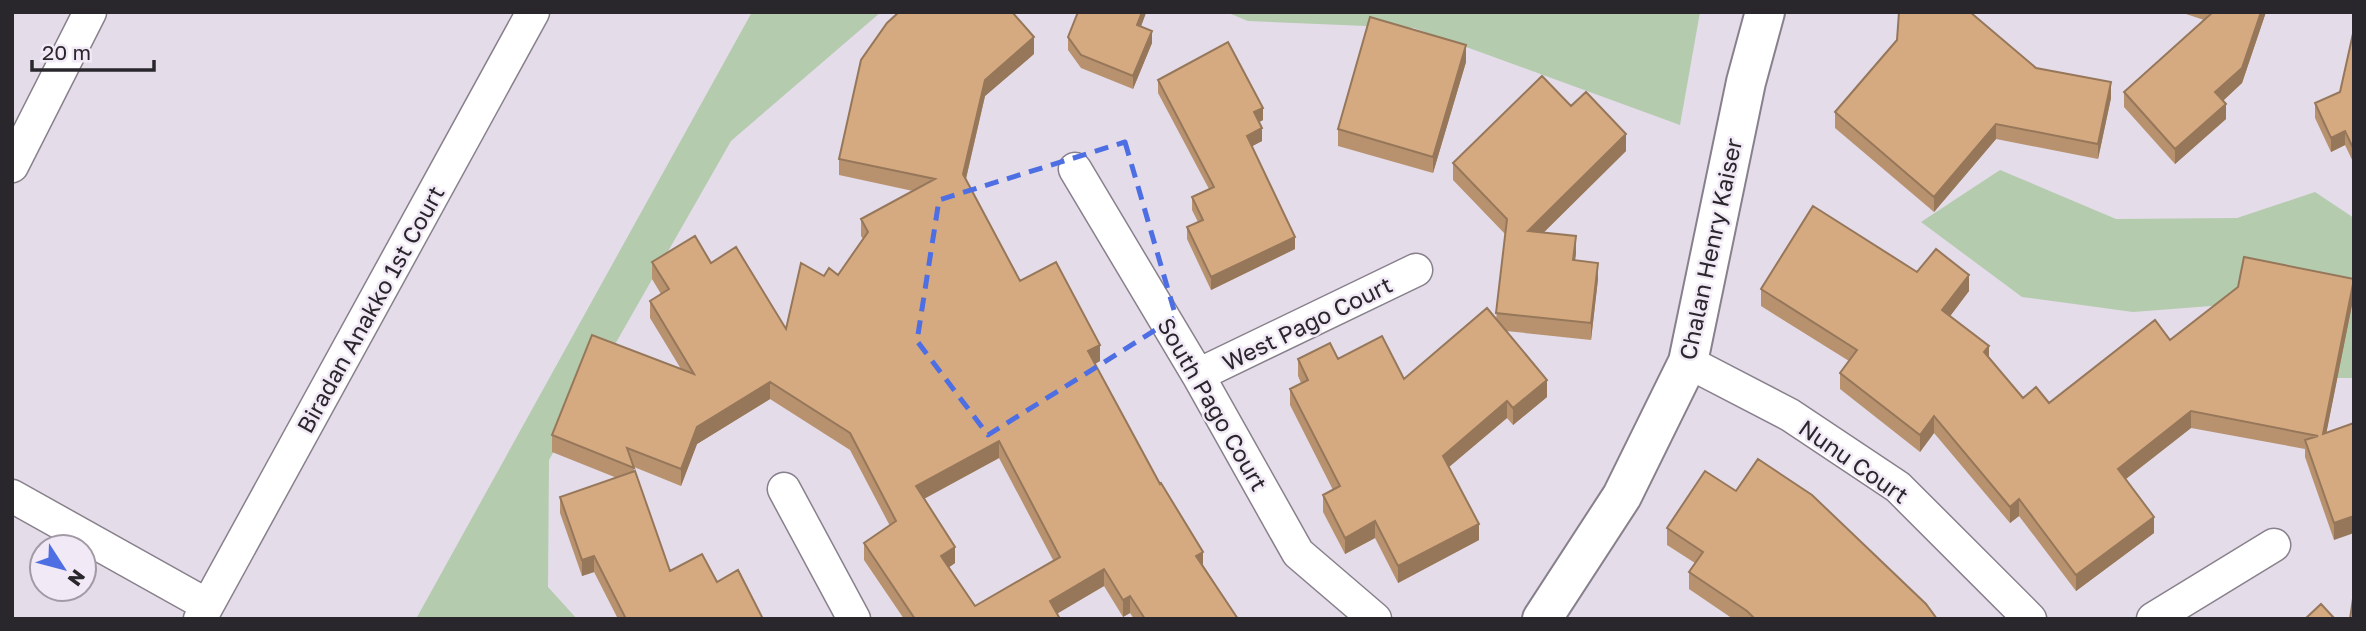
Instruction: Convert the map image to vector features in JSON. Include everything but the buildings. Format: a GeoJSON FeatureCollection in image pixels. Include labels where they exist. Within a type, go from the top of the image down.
{"type":"FeatureCollection","features":[{"type":"Feature","properties":{"kind":"street"},"geometry":{"type":"LineString","coordinates":[[12,166],[90,12]]}},
{"type":"Feature","properties":{"kind":"street","name":"Biradan Anakko 1st Court"},"geometry":{"type":"LineString","coordinates":[[203,612],[533,12]]}},
{"type":"Feature","properties":{"kind":"street","name":"Chalan Henry Kaiser"},"geometry":{"type":"LineString","coordinates":[[1542,619],[1622,496],[1688,362],[1746,82],[1765,12]]}},
{"type":"Feature","properties":{"kind":"street","name":"South Pago Court"},"geometry":{"type":"LineString","coordinates":[[1075,169],[1198,375],[1298,553],[1375,619]]}},
{"type":"Feature","properties":{"kind":"street","name":"West Pago Court"},"geometry":{"type":"LineString","coordinates":[[1198,375],[1416,270]]}},
{"type":"Feature","properties":{"kind":"street","name":"Nunu Court"},"geometry":{"type":"LineString","coordinates":[[1688,362],[1790,415],[1898,487],[2030,619]]}},
{"type":"Feature","properties":{"kind":"street"},"geometry":{"type":"LineString","coordinates":[[784,489],[854,619]]}},
{"type":"Feature","properties":{"kind":"street"},"geometry":{"type":"LineString","coordinates":[[12,496],[203,612]]}},
{"type":"Feature","properties":{"kind":"street"},"geometry":{"type":"LineString","coordinates":[[2152,619],[2274,545]]}},
{"type":"Feature","properties":{"kind":"highlighted area"},"geometry":{"type":"Polygon","coordinates":[[[1125,142],[1176,317],[988,435],[917,341],[939,200],[1125,142]]]}},
{"type":"Feature","properties":{"kind":"green space"},"geometry":{"type":"Polygon","coordinates":[[[752,12],[881,12],[731,141],[549,460],[548,587],[577,619],[416,619],[752,12]]]}},
{"type":"Feature","properties":{"kind":"green space"},"geometry":{"type":"Polygon","coordinates":[[[1226,12],[1700,12],[1680,125],[1414,28],[1248,21],[1226,12]]]}},
{"type":"Feature","properties":{"kind":"green space"},"geometry":{"type":"Polygon","coordinates":[[[2000,170],[2116,219],[2237,218],[2315,192],[2354,218],[2354,378],[2337,378],[2353,295],[2133,312],[2022,297],[1921,222],[2000,170]]]}}]}
